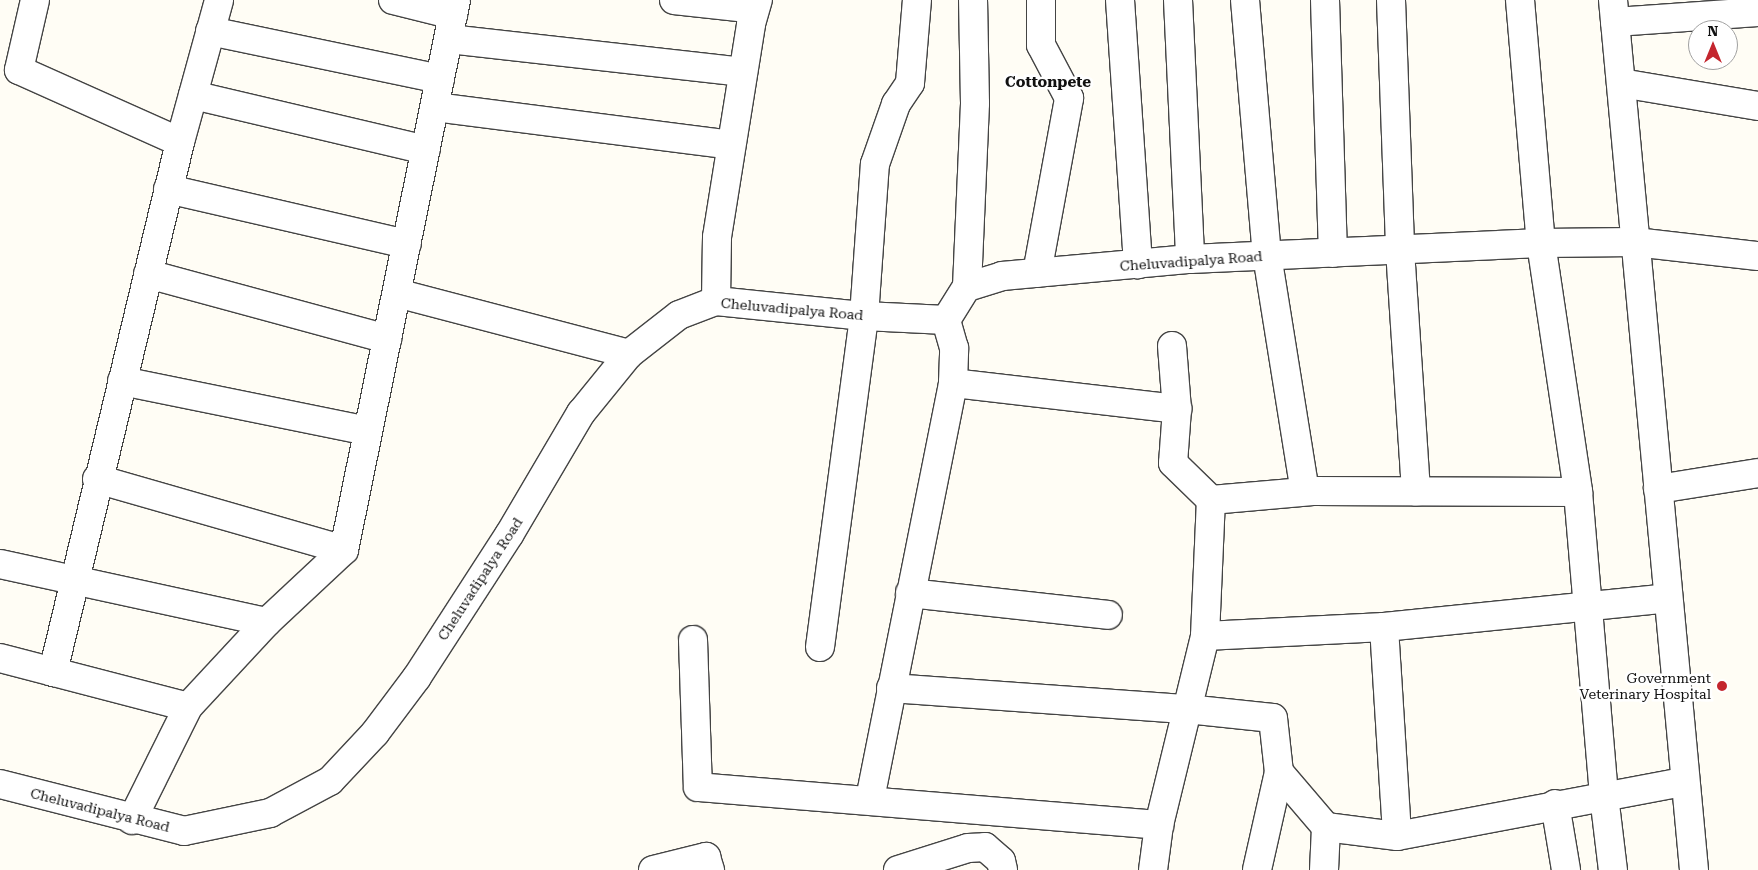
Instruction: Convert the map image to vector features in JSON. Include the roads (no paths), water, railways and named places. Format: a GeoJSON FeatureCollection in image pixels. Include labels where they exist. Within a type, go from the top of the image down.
{"type":"FeatureCollection","features":[{"type":"Feature","properties":{"kind":"street"},"geometry":{"type":"LineString","coordinates":[[35,0],[19,70],[180,142]]}},
{"type":"Feature","properties":{"kind":"street"},"geometry":{"type":"LineString","coordinates":[[53,672],[97,479],[168,189],[219,0]]}},
{"type":"Feature","properties":{"kind":"street"},"geometry":{"type":"LineString","coordinates":[[393,0],[453,18],[743,72]]}},
{"type":"Feature","properties":{"kind":"street"},"geometry":{"type":"LineString","coordinates":[[674,0],[757,4],[730,145],[717,237],[716,301]]}},
{"type":"Feature","properties":{"kind":"street"},"geometry":{"type":"LineString","coordinates":[[820,647],[864,316],[874,164],[896,104],[910,84],[917,0]]}},
{"type":"Feature","properties":{"kind":"street"},"geometry":{"type":"LineString","coordinates":[[870,799],[952,383],[954,348],[946,320],[967,287],[975,103],[973,0]]}},
{"type":"Feature","properties":{"kind":"street"},"geometry":{"type":"LineString","coordinates":[[1037,273],[1069,98],[1041,45],[1041,0]]}},
{"type":"Feature","properties":{"kind":"street"},"geometry":{"type":"LineString","coordinates":[[1120,0],[1138,264]]}},
{"type":"Feature","properties":{"kind":"street"},"geometry":{"type":"LineString","coordinates":[[1178,0],[1190,259]]}},
{"type":"Feature","properties":{"kind":"street"},"geometry":{"type":"LineString","coordinates":[[1245,0],[1267,256],[1304,491]]}},
{"type":"Feature","properties":{"kind":"street"},"geometry":{"type":"LineString","coordinates":[[1325,0],[1334,253]]}},
{"type":"Feature","properties":{"kind":"street"},"geometry":{"type":"LineString","coordinates":[[1391,0],[1400,250],[1416,491]]}},
{"type":"Feature","properties":{"kind":"street"},"geometry":{"type":"LineString","coordinates":[[1520,0],[1540,243],[1578,492],[1604,796],[1613,870]]}},
{"type":"Feature","properties":{"kind":"street"},"geometry":{"type":"LineString","coordinates":[[1694,870],[1684,782],[1614,11],[1758,12]]}},
{"type":"Feature","properties":{"kind":"street"},"geometry":{"type":"LineString","coordinates":[[132,820],[188,707],[267,622],[344,550],[453,18]]}},
{"type":"Feature","properties":{"kind":"street"},"geometry":{"type":"LineString","coordinates":[[210,32],[440,79]]}},
{"type":"Feature","properties":{"kind":"street"},"geometry":{"type":"LineString","coordinates":[[1621,83],[1758,106]]}},
{"type":"Feature","properties":{"kind":"street"},"geometry":{"type":"LineString","coordinates":[[193,95],[426,150]]}},
{"type":"Feature","properties":{"kind":"street"},"geometry":{"type":"LineString","coordinates":[[435,107],[730,145]]}},
{"type":"Feature","properties":{"kind":"street"},"geometry":{"type":"LineString","coordinates":[[168,189],[407,244]]}},
{"type":"Feature","properties":{"kind":"street","name":"Cheluvadipalya Road"},"geometry":{"type":"LineString","coordinates":[[967,287],[1002,276],[1190,259],[1540,243],[1635,242],[1758,256]]}},
{"type":"Feature","properties":{"kind":"street"},"geometry":{"type":"LineString","coordinates":[[148,274],[387,339]]}},
{"type":"Feature","properties":{"kind":"street"},"geometry":{"type":"LineString","coordinates":[[397,293],[629,354]]}},
{"type":"Feature","properties":{"kind":"street","name":"Cheluvadipalya Road"},"geometry":{"type":"LineString","coordinates":[[0,784],[132,820],[184,831],[270,813],[330,781],[375,733],[417,677],[510,535],[581,413],[629,354],[679,315],[716,301],[864,316],[946,320]]}},
{"type":"Feature","properties":{"kind":"street"},"geometry":{"type":"LineString","coordinates":[[1153,870],[1159,825],[1205,636],[1210,500],[1173,463],[1177,409],[1172,346]]}},
{"type":"Feature","properties":{"kind":"street"},"geometry":{"type":"LineString","coordinates":[[122,381],[368,431]]}},
{"type":"Feature","properties":{"kind":"street"},"geometry":{"type":"LineString","coordinates":[[952,383],[1177,409]]}},
{"type":"Feature","properties":{"kind":"street"},"geometry":{"type":"LineString","coordinates":[[1658,489],[1758,473]]}},
{"type":"Feature","properties":{"kind":"street"},"geometry":{"type":"LineString","coordinates":[[97,479],[344,550]]}},
{"type":"Feature","properties":{"kind":"street"},"geometry":{"type":"LineString","coordinates":[[1210,500],[1304,491],[1578,492]]}},
{"type":"Feature","properties":{"kind":"street"},"geometry":{"type":"LineString","coordinates":[[0,564],[267,622]]}},
{"type":"Feature","properties":{"kind":"street"},"geometry":{"type":"LineString","coordinates":[[910,593],[1108,615]]}},
{"type":"Feature","properties":{"kind":"street"},"geometry":{"type":"LineString","coordinates":[[1205,636],[1384,627],[1668,598]]}},
{"type":"Feature","properties":{"kind":"street"},"geometry":{"type":"LineString","coordinates":[[1384,627],[1397,836]]}},
{"type":"Feature","properties":{"kind":"street"},"geometry":{"type":"LineString","coordinates":[[693,640],[698,787],[870,799],[1159,825]]}},
{"type":"Feature","properties":{"kind":"street"},"geometry":{"type":"LineString","coordinates":[[0,658],[188,707]]}},
{"type":"Feature","properties":{"kind":"street"},"geometry":{"type":"LineString","coordinates":[[891,688],[1187,709],[1273,718],[1279,772],[1257,870]]}},
{"type":"Feature","properties":{"kind":"street"},"geometry":{"type":"LineString","coordinates":[[1279,772],[1326,827],[1397,836],[1555,804],[1684,782]]}},
{"type":"Feature","properties":{"kind":"street"},"geometry":{"type":"LineString","coordinates":[[1555,804],[1566,870]]}},
{"type":"Feature","properties":{"kind":"street"},"geometry":{"type":"LineString","coordinates":[[1324,870],[1326,827]]}},
{"type":"Feature","properties":{"kind":"street"},"geometry":{"type":"LineString","coordinates":[[898,870],[968,848],[985,847],[1001,861],[1003,870]]}},
{"type":"Feature","properties":{"kind":"street"},"geometry":{"type":"LineString","coordinates":[[653,870],[706,857],[710,870]]}},
{"type":"Feature","properties":{"kind":"place","name":"Government Veterinary Hospital"},"geometry":{"type":"Point","coordinates":[1722,686]}},
{"type":"Feature","properties":{"kind":"district","name":"Cottonpete"},"geometry":{"type":"Point","coordinates":[1048,83]}}]}
